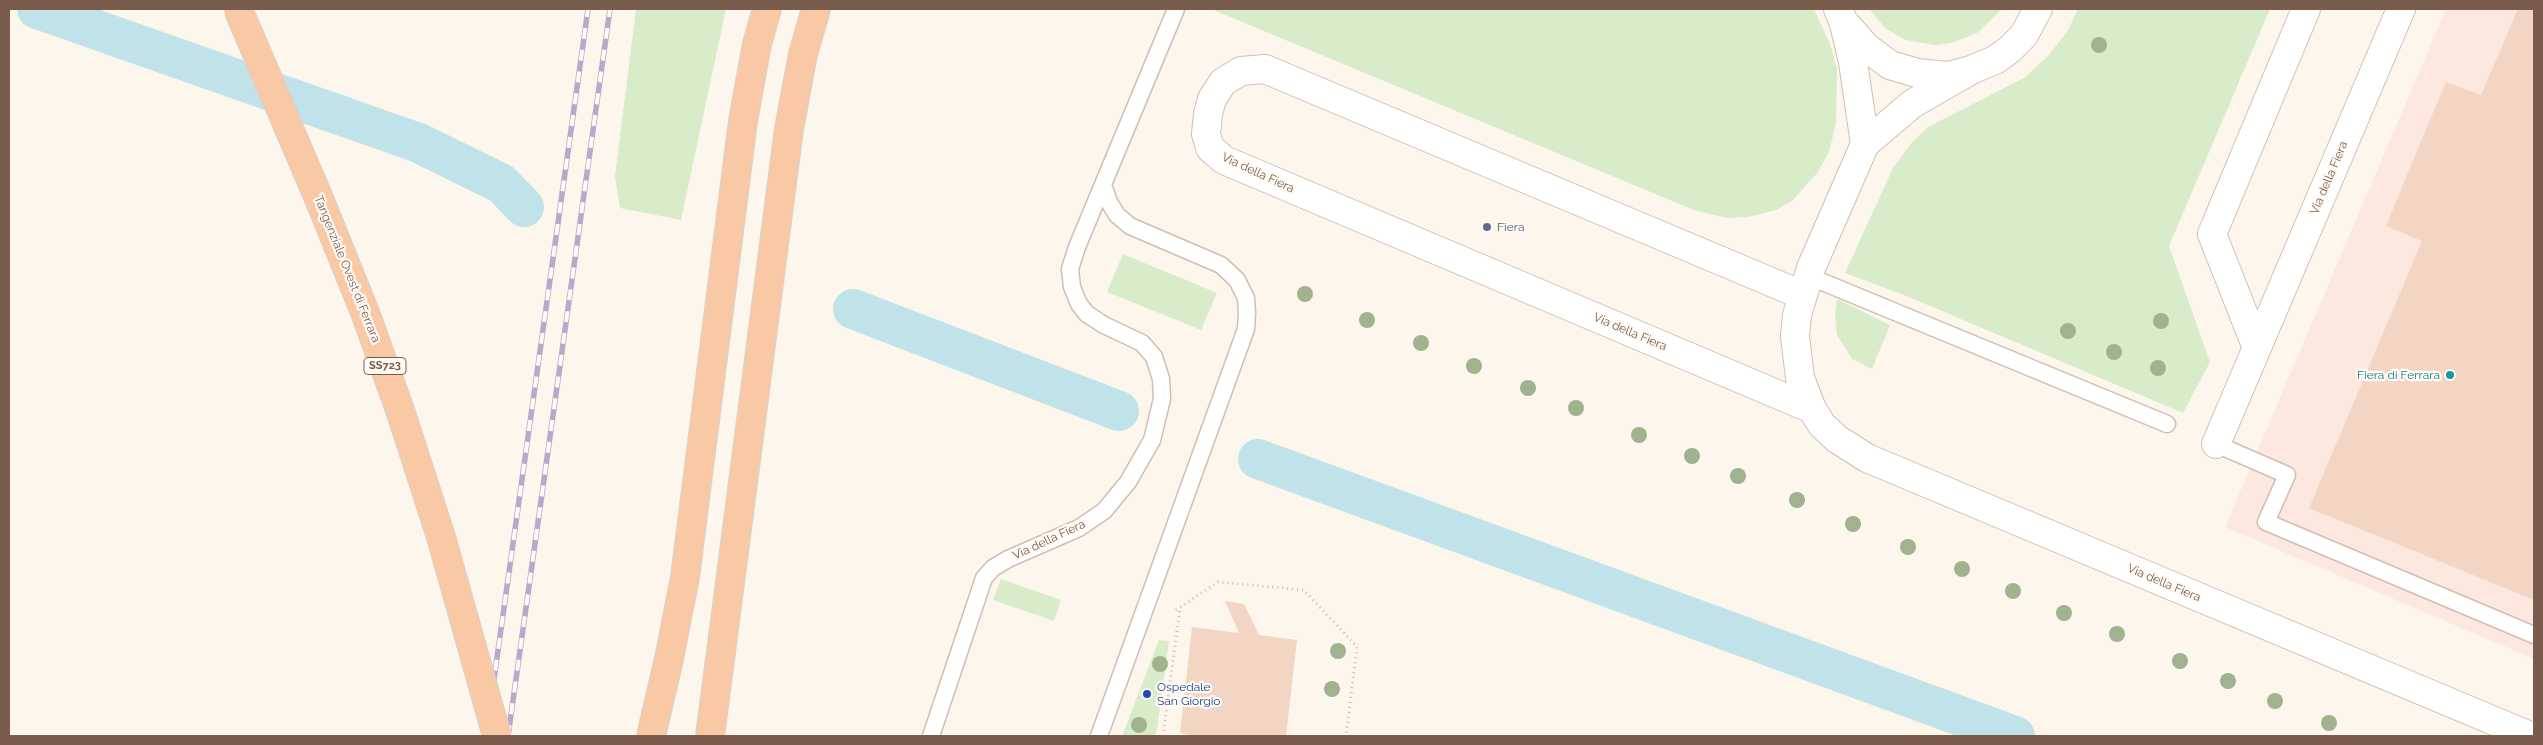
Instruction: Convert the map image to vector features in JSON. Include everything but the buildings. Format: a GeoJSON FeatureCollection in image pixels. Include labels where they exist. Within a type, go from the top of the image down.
{"type":"FeatureCollection","features":[{"type":"Feature","properties":{"kind":"highway","name":"Tangenziale Ovest di Ferrara"},"geometry":{"type":"LineString","coordinates":[[238,9],[320,200],[366,315],[401,412],[443,546],[497,736]]}},
{"type":"Feature","properties":{"kind":"highway"},"geometry":{"type":"LineString","coordinates":[[650,736],[670,659],[685,577],[743,121],[757,44],[767,9]]}},
{"type":"Feature","properties":{"kind":"highway"},"geometry":{"type":"LineString","coordinates":[[710,736],[789,129],[803,54],[816,9]]}},
{"type":"Feature","properties":{"kind":"street","name":"Via della Fiera"},"geometry":{"type":"LineString","coordinates":[[2038,9],[2024,35],[2009,50],[1912,104],[1865,144],[1805,285],[1797,315],[1796,350],[1800,378],[1812,409],[1822,425],[1837,439],[1867,458],[2530,736]]}},
{"type":"Feature","properties":{"kind":"street"},"geometry":{"type":"LineString","coordinates":[[2257,348],[2212,234],[2306,9]]}},
{"type":"Feature","properties":{"kind":"street","name":"Via della Fiera"},"geometry":{"type":"LineString","coordinates":[[2216,444],[2401,9]]}},
{"type":"Feature","properties":{"kind":"street","name":"Via della Fiera"},"geometry":{"type":"LineString","coordinates":[[1841,15],[1866,47],[1890,65],[1917,73],[1948,76],[1971,70]]}},
{"type":"Feature","properties":{"kind":"street","name":"Via della Fiera"},"geometry":{"type":"LineString","coordinates":[[1841,15],[1853,62],[1865,144]]}},
{"type":"Feature","properties":{"kind":"street","name":"Via della Fiera"},"geometry":{"type":"LineString","coordinates":[[1805,285],[1265,69],[1241,71],[1223,82],[1212,99],[1206,134],[1210,148],[1224,160],[1812,409]]}},
{"type":"Feature","properties":{"kind":"lane","name":"Via della Fiera"},"geometry":{"type":"LineString","coordinates":[[930,736],[984,578],[993,568],[1008,559],[1079,528],[1104,511],[1128,482],[1152,440],[1162,399],[1161,378],[1154,356],[1142,343],[1088,314],[1079,304],[1072,287],[1070,269],[1176,9]]}},
{"type":"Feature","properties":{"kind":"lane"},"geometry":{"type":"LineString","coordinates":[[1099,736],[1246,330],[1247,314],[1246,298],[1237,280],[1221,265],[1130,226],[1117,215],[1109,202],[1103,185]]}},
{"type":"Feature","properties":{"kind":"lane","name":"Via della Fiera"},"geometry":{"type":"LineString","coordinates":[[1805,285],[2167,424]]}},
{"type":"Feature","properties":{"kind":"lane"},"geometry":{"type":"LineString","coordinates":[[2216,444],[2288,475],[2266,522],[2534,635]]}},
{"type":"Feature","properties":{"kind":"path"},"geometry":{"type":"LineString","coordinates":[[1172,613],[1218,582],[1304,590],[1357,647],[1346,736]]}},
{"type":"Feature","properties":{"kind":"path"},"geometry":{"type":"LineString","coordinates":[[1163,736],[1180,607]]}},
{"type":"Feature","properties":{"kind":"shaded area","name":"Fiera di Ferrara"},"geometry":{"type":"Polygon","coordinates":[[[2446,9],[2534,9],[2534,659],[2225,527],[2446,9]]]}},
{"type":"Feature","properties":{"kind":"green space"},"geometry":{"type":"Polygon","coordinates":[[[636,9],[726,9],[681,220],[620,208],[615,176],[636,9]]]}},
{"type":"Feature","properties":{"kind":"green space"},"geometry":{"type":"Polygon","coordinates":[[[1211,9],[1814,9],[1830,44],[1837,68],[1836,123],[1829,152],[1818,172],[1792,201],[1776,210],[1748,217],[1726,218],[1694,210],[1211,9]]]}},
{"type":"Feature","properties":{"kind":"green space"},"geometry":{"type":"Polygon","coordinates":[[[1869,9],[2002,9],[1977,33],[1952,43],[1935,45],[1906,40],[1886,29],[1869,9]]]}},
{"type":"Feature","properties":{"kind":"green space"},"geometry":{"type":"Polygon","coordinates":[[[2078,9],[2270,9],[2169,246],[2210,362],[2183,413],[1904,295],[1845,273],[1893,168],[1912,142],[1928,127],[2024,78],[2049,55],[2068,30],[2078,9]]]}},
{"type":"Feature","properties":{"kind":"green space"},"geometry":{"type":"Polygon","coordinates":[[[1123,254],[1217,293],[1201,330],[1107,292],[1123,254]]]}},
{"type":"Feature","properties":{"kind":"green space"},"geometry":{"type":"Polygon","coordinates":[[[1837,299],[1890,325],[1872,369],[1852,359],[1837,335],[1835,316],[1837,299]]]}},
{"type":"Feature","properties":{"kind":"green space"},"geometry":{"type":"Polygon","coordinates":[[[1001,579],[1061,600],[1054,621],[993,600],[1001,579]]]}},
{"type":"Feature","properties":{"kind":"green space"},"geometry":{"type":"Polygon","coordinates":[[[1159,640],[1169,641],[1156,736],[1122,736],[1159,640]]]}},
{"type":"Feature","properties":{"kind":"waterway"},"geometry":{"type":"LineString","coordinates":[[37,9],[419,143],[502,184],[524,207]]}},
{"type":"Feature","properties":{"kind":"waterway"},"geometry":{"type":"LineString","coordinates":[[853,309],[1119,411]]}},
{"type":"Feature","properties":{"kind":"waterway"},"geometry":{"type":"LineString","coordinates":[[1258,459],[2015,736]]}},
{"type":"Feature","properties":{"kind":"railway"},"geometry":{"type":"LineString","coordinates":[[486,736],[588,9]]}},
{"type":"Feature","properties":{"kind":"railway"},"geometry":{"type":"LineString","coordinates":[[508,736],[610,9]]}},
{"type":"Feature","properties":{"kind":"place","name":"Fiera"},"geometry":{"type":"Point","coordinates":[1487,227]}},
{"type":"Feature","properties":{"kind":"place","name":"Fiera di Ferrara"},"geometry":{"type":"Point","coordinates":[2450,375]}},
{"type":"Feature","properties":{"kind":"place","name":"Ospedale San Giorgio"},"geometry":{"type":"Point","coordinates":[1147,694]}}]}
